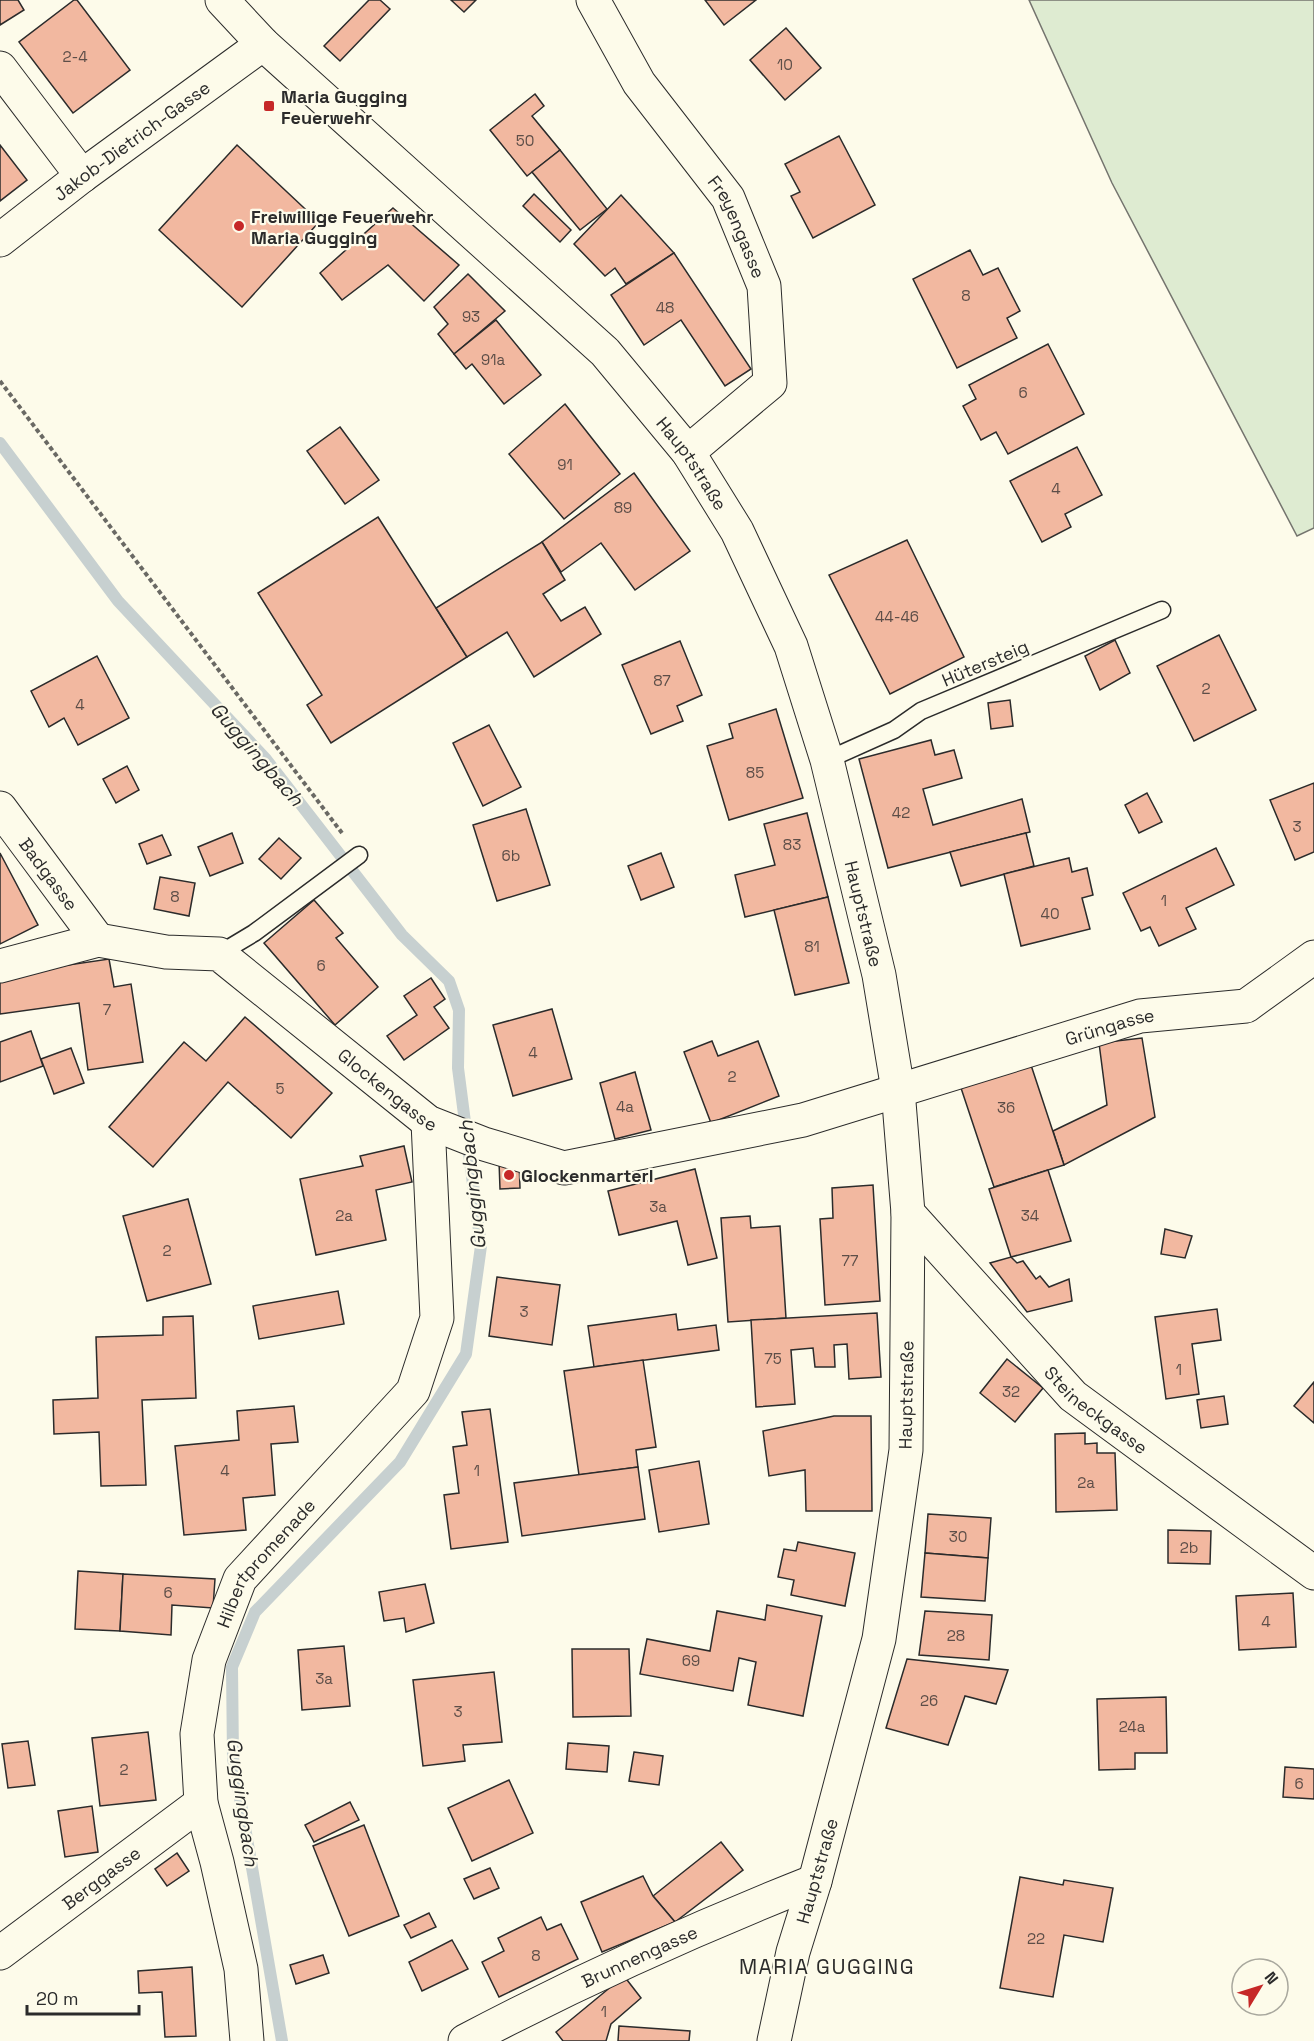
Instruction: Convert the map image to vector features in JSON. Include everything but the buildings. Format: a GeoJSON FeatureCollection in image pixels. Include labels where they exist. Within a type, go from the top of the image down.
{"type":"FeatureCollection","features":[{"type":"Feature","properties":{"kind":"street","name":"Hauptstraße"},"geometry":{"type":"LineString","coordinates":[[222,0],[263,44],[605,352],[688,452],[737,531],[791,646],[827,760],[879,975],[898,1090],[908,1213],[906,1450],[879,1638],[815,1881],[793,1952],[774,2041]]}},
{"type":"Feature","properties":{"kind":"street","name":"Freyengasse"},"geometry":{"type":"LineString","coordinates":[[593,0],[639,83],[728,198],[764,286],[770,383],[688,452]]}},
{"type":"Feature","properties":{"kind":"street","name":"Jakob-Dietrich-Gasse"},"geometry":{"type":"LineString","coordinates":[[0,240],[82,176],[263,44]]}},
{"type":"Feature","properties":{"kind":"street"},"geometry":{"type":"LineString","coordinates":[[0,68],[82,176]]}},
{"type":"Feature","properties":{"kind":"street","name":"Badgasse"},"geometry":{"type":"LineString","coordinates":[[0,808],[98,940]]}},
{"type":"Feature","properties":{"kind":"street"},"geometry":{"type":"LineString","coordinates":[[0,966],[98,940],[166,952],[219,954]]}},
{"type":"Feature","properties":{"kind":"street","name":"Glockengasse"},"geometry":{"type":"LineString","coordinates":[[219,954],[437,1125],[484,1144],[564,1168],[803,1120],[898,1090]]}},
{"type":"Feature","properties":{"kind":"street","name":"Grüngasse"},"geometry":{"type":"LineString","coordinates":[[898,1090],[1140,1016],[1246,1006],[1314,957]]}},
{"type":"Feature","properties":{"kind":"street","name":"Hilbertpromenade"},"geometry":{"type":"LineString","coordinates":[[248,2041],[241,1969],[201,1803],[197,1734],[209,1660],[240,1579],[413,1391],[437,1318],[437,1125]]}},
{"type":"Feature","properties":{"kind":"street","name":"Steineckgasse"},"geometry":{"type":"LineString","coordinates":[[908,1213],[1073,1396],[1314,1573]]}},
{"type":"Feature","properties":{"kind":"street","name":"Berggasse"},"geometry":{"type":"LineString","coordinates":[[0,1953],[201,1803]]}},
{"type":"Feature","properties":{"kind":"street","name":"Brunnengasse"},"geometry":{"type":"LineString","coordinates":[[465,2041],[616,1965],[740,1910],[815,1881]]}},
{"type":"Feature","properties":{"kind":"lane","name":"Hütersteig"},"geometry":{"type":"LineString","coordinates":[[827,760],[894,730],[921,711],[1162,610]]}},
{"type":"Feature","properties":{"kind":"lane"},"geometry":{"type":"LineString","coordinates":[[219,954],[254,933],[357,857]]}},
{"type":"Feature","properties":{"kind":"path"},"geometry":{"type":"LineString","coordinates":[[0,381],[357,857]]}},
{"type":"Feature","properties":{"kind":"green space"},"geometry":{"type":"Polygon","coordinates":[[[1029,0],[1314,0],[1314,528],[1297,536],[1112,183],[1029,0]]]}},
{"type":"Feature","properties":{"kind":"waterway","name":"Guggingbach"},"geometry":{"type":"LineString","coordinates":[[0,443],[118,601],[265,758],[402,935],[449,981],[459,1010],[458,1068],[481,1246],[466,1354],[400,1462],[255,1612],[232,1667],[233,1758],[282,2041]]}},
{"type":"Feature","properties":{"kind":"place","name":"Maria Gugging Feuerwehr"},"geometry":{"type":"Point","coordinates":[269,106]}},
{"type":"Feature","properties":{"kind":"place","name":"Freiwillige Feuerwehr Maria Gugging"},"geometry":{"type":"Point","coordinates":[239,226]}},
{"type":"Feature","properties":{"kind":"place","name":"Glockenmarterl"},"geometry":{"type":"Point","coordinates":[509,1175]}},
{"type":"Feature","properties":{"kind":"district","name":"MARIA GUGGING"},"geometry":{"type":"Point","coordinates":[827,1966]}}]}
